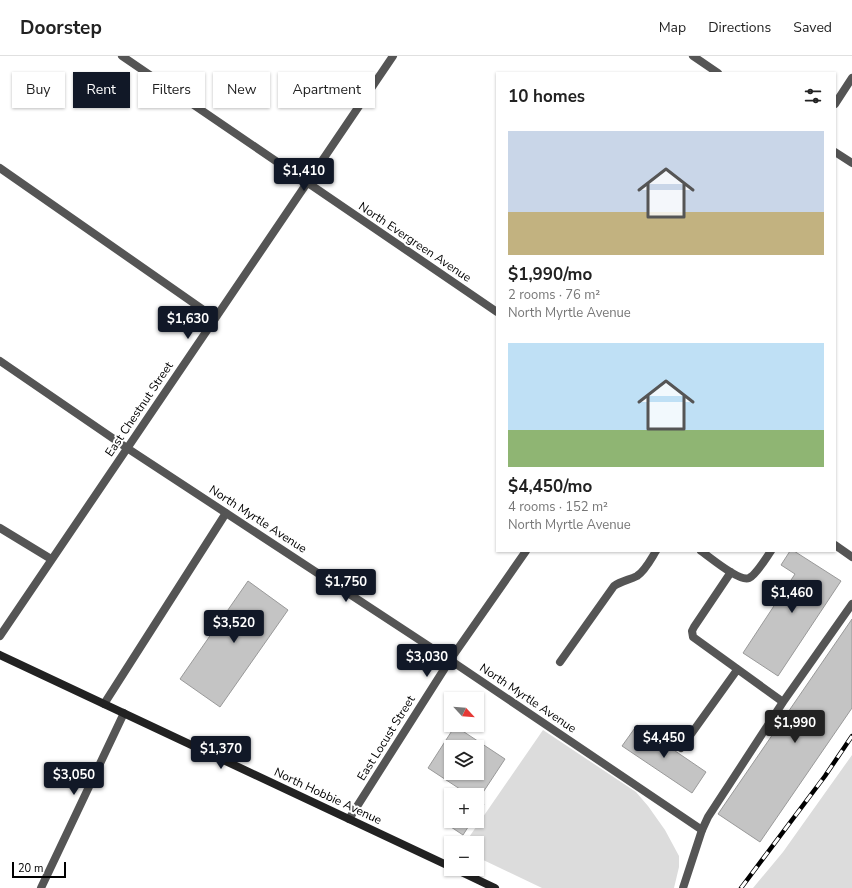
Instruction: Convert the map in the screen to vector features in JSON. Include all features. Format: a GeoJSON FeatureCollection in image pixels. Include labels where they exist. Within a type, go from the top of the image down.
{"type":"FeatureCollection","features":[{"type":"Feature","properties":{"kind":"main road","name":"North Hobbie Avenue"},"geometry":{"type":"LineString","coordinates":[[0,657],[124,713],[444,864]]}},
{"type":"Feature","properties":{"kind":"main road"},"geometry":{"type":"LineString","coordinates":[[470,876],[495,888]]}},
{"type":"Feature","properties":{"kind":"street","name":"North Evergreen Avenue"},"geometry":{"type":"LineString","coordinates":[[122,56],[496,311]]}},
{"type":"Feature","properties":{"kind":"street","name":"East Chestnut Street"},"geometry":{"type":"LineString","coordinates":[[0,636],[393,56]]}},
{"type":"Feature","properties":{"kind":"street"},"geometry":{"type":"LineString","coordinates":[[693,56],[717,72]]}},
{"type":"Feature","properties":{"kind":"street"},"geometry":{"type":"LineString","coordinates":[[836,102],[852,78]]}},
{"type":"Feature","properties":{"kind":"street"},"geometry":{"type":"LineString","coordinates":[[836,153],[852,163]]}},
{"type":"Feature","properties":{"kind":"street"},"geometry":{"type":"LineString","coordinates":[[0,168],[215,318]]}},
{"type":"Feature","properties":{"kind":"street","name":"North Myrtle Avenue"},"geometry":{"type":"LineString","coordinates":[[0,361],[127,448],[450,660],[702,830]]}},
{"type":"Feature","properties":{"kind":"street"},"geometry":{"type":"LineString","coordinates":[[104,704],[226,513]]}},
{"type":"Feature","properties":{"kind":"street"},"geometry":{"type":"LineString","coordinates":[[0,528],[51,559]]}},
{"type":"Feature","properties":{"kind":"street"},"geometry":{"type":"LineString","coordinates":[[836,546],[852,557]]}},
{"type":"Feature","properties":{"kind":"street","name":"East Locust Street"},"geometry":{"type":"LineString","coordinates":[[349,819],[450,660],[525,552]]}},
{"type":"Feature","properties":{"kind":"street"},"geometry":{"type":"LineString","coordinates":[[560,662],[614,586],[621,581],[637,576],[655,552]]}},
{"type":"Feature","properties":{"kind":"street"},"geometry":{"type":"LineString","coordinates":[[702,552],[731,572],[743,578],[751,577],[770,552]]}},
{"type":"Feature","properties":{"kind":"street"},"geometry":{"type":"LineString","coordinates":[[731,572],[694,626],[692,634],[695,640],[783,702]]}},
{"type":"Feature","properties":{"kind":"street"},"geometry":{"type":"LineString","coordinates":[[683,888],[702,830],[715,806],[783,702],[852,604]]}},
{"type":"Feature","properties":{"kind":"street"},"geometry":{"type":"LineString","coordinates":[[682,748],[737,670]]}},
{"type":"Feature","properties":{"kind":"street"},"geometry":{"type":"LineString","coordinates":[[41,888],[124,713]]}},
{"type":"Feature","properties":{"kind":"shaded area"},"geometry":{"type":"Polygon","coordinates":[[[543,730],[636,792],[648,806],[665,830],[679,856],[679,867],[674,888],[542,888],[484,860],[484,836],[470,836],[475,828],[484,828],[484,815],[543,730]]]}},
{"type":"Feature","properties":{"kind":"shaded area"},"geometry":{"type":"Polygon","coordinates":[[[852,755],[852,888],[753,888],[783,852],[852,755]]]}},
{"type":"Feature","properties":{"kind":"building"},"geometry":{"type":"Polygon","coordinates":[[[789,552],[796,552],[841,581],[778,676],[743,653],[795,574],[781,565],[789,552]]]}},
{"type":"Feature","properties":{"kind":"building"},"geometry":{"type":"Polygon","coordinates":[[[248,581],[288,610],[220,707],[180,679],[248,581]]]}},
{"type":"Feature","properties":{"kind":"building"},"geometry":{"type":"Polygon","coordinates":[[[852,619],[852,708],[760,842],[718,814],[852,619]]]}},
{"type":"Feature","properties":{"kind":"building"},"geometry":{"type":"Polygon","coordinates":[[[637,725],[706,772],[692,793],[622,746],[637,725]]]}},
{"type":"Feature","properties":{"kind":"building"},"geometry":{"type":"Polygon","coordinates":[[[451,732],[464,732],[476,740],[446,740],[451,732]]]}},
{"type":"Feature","properties":{"kind":"building"},"geometry":{"type":"Polygon","coordinates":[[[444,743],[444,779],[428,768],[444,743]]]}},
{"type":"Feature","properties":{"kind":"building"},"geometry":{"type":"Polygon","coordinates":[[[484,745],[505,759],[484,791],[484,788],[458,788],[446,780],[484,780],[484,745]]]}},
{"type":"Feature","properties":{"kind":"building"},"geometry":{"type":"Polygon","coordinates":[[[452,828],[468,828],[463,835],[452,828]]]}},
{"type":"Feature","properties":{"kind":"railway"},"geometry":{"type":"LineString","coordinates":[[741,888],[825,776],[852,736]]}}]}
